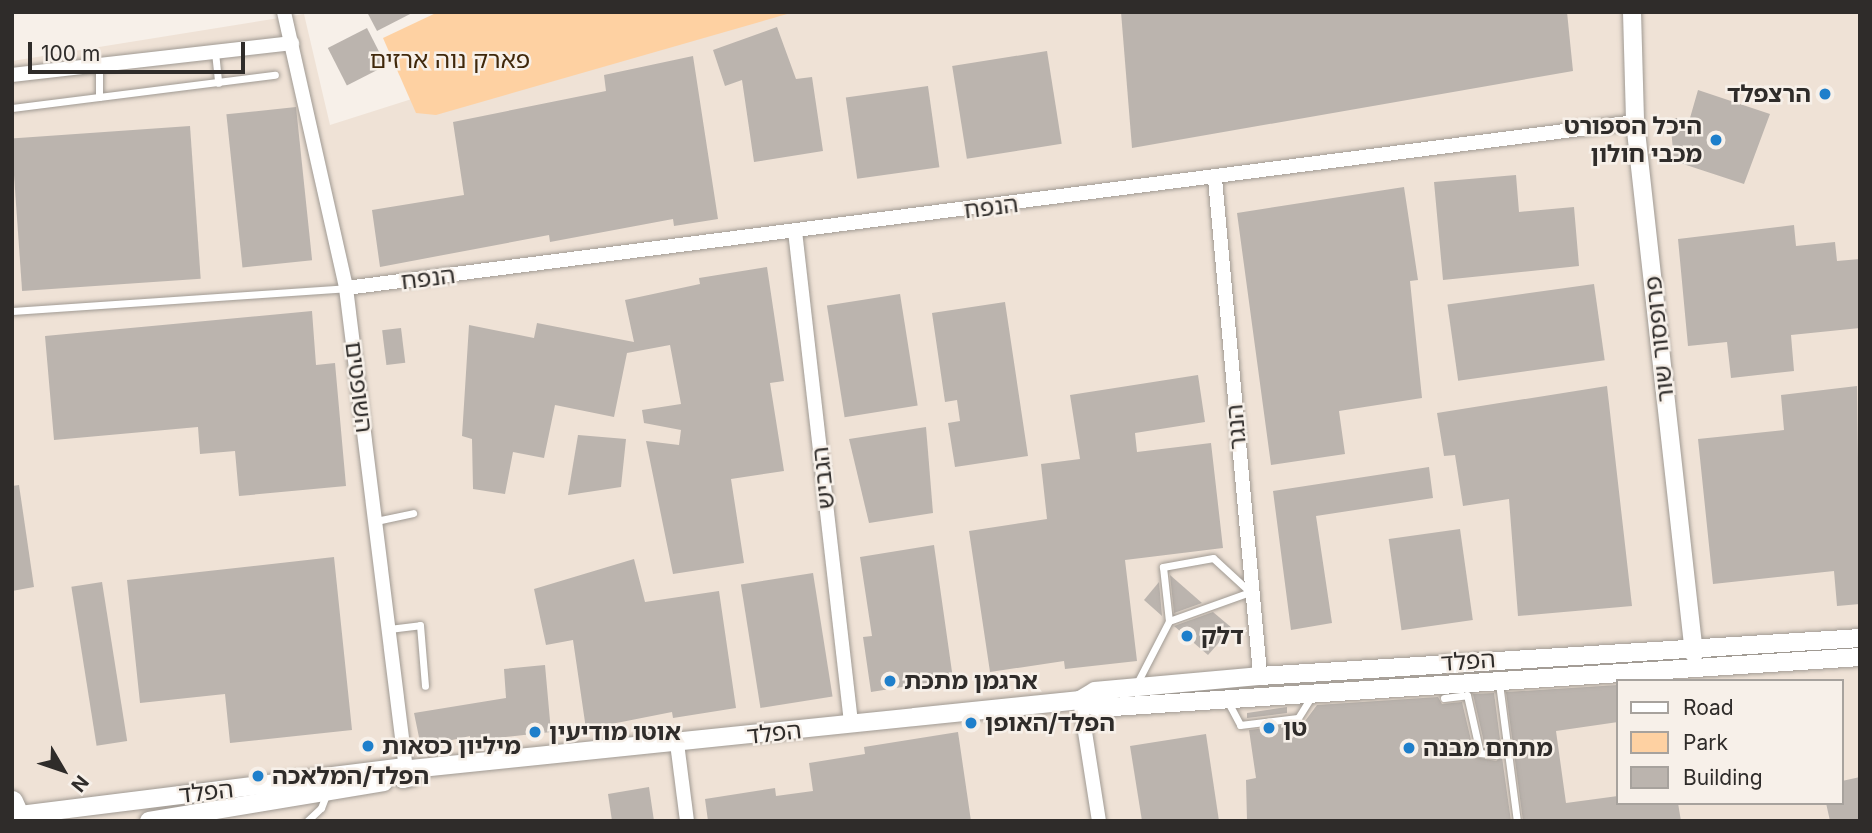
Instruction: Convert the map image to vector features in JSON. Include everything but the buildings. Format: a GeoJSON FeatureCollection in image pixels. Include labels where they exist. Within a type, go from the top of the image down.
{"type":"FeatureCollection","features":[{"type":"Feature","properties":{"kind":"street","name":"השופטים"},"geometry":{"type":"LineString","coordinates":[[284,12],[346,288],[406,772]]}},
{"type":"Feature","properties":{"kind":"street","name":"פרופסור שור"},"geometry":{"type":"LineString","coordinates":[[1632,12],[1635,122],[1695,664]]}},
{"type":"Feature","properties":{"kind":"street"},"geometry":{"type":"LineString","coordinates":[[12,75],[292,43]]}},
{"type":"Feature","properties":{"kind":"street","name":"הנפח"},"geometry":{"type":"LineString","coordinates":[[346,288],[1216,179],[1635,122]]}},
{"type":"Feature","properties":{"kind":"street","name":"הנגר"},"geometry":{"type":"LineString","coordinates":[[1216,179],[1250,592],[1260,676]]}},
{"type":"Feature","properties":{"kind":"street","name":"הגביש"},"geometry":{"type":"LineString","coordinates":[[795,232],[850,725]]}},
{"type":"Feature","properties":{"kind":"street","name":"הפלד"},"geometry":{"type":"LineString","coordinates":[[16,813],[1080,700],[1095,691],[1135,687],[1693,644],[1860,638]]}},
{"type":"Feature","properties":{"kind":"street","name":"הפלד"},"geometry":{"type":"LineString","coordinates":[[1080,700],[1098,708],[1695,664],[1860,657]]}},
{"type":"Feature","properties":{"kind":"street"},"geometry":{"type":"LineString","coordinates":[[1080,700],[1099,821]]}},
{"type":"Feature","properties":{"kind":"street"},"geometry":{"type":"LineString","coordinates":[[677,743],[687,821]]}},
{"type":"Feature","properties":{"kind":"street","name":"הפלד"},"geometry":{"type":"LineString","coordinates":[[149,821],[326,794],[406,772]]}},
{"type":"Feature","properties":{"kind":"lane"},"geometry":{"type":"LineString","coordinates":[[214,50],[218,83]]}},
{"type":"Feature","properties":{"kind":"lane"},"geometry":{"type":"LineString","coordinates":[[99,65],[99,97]]}},
{"type":"Feature","properties":{"kind":"lane"},"geometry":{"type":"LineString","coordinates":[[12,108],[275,75]]}},
{"type":"Feature","properties":{"kind":"lane"},"geometry":{"type":"LineString","coordinates":[[12,311],[346,288]]}},
{"type":"Feature","properties":{"kind":"lane"},"geometry":{"type":"LineString","coordinates":[[376,521],[414,513]]}},
{"type":"Feature","properties":{"kind":"lane"},"geometry":{"type":"LineString","coordinates":[[1135,687],[1169,621],[1163,567],[1213,558],[1250,592],[1169,621]]}},
{"type":"Feature","properties":{"kind":"lane"},"geometry":{"type":"LineString","coordinates":[[389,629],[420,625],[425,686]]}},
{"type":"Feature","properties":{"kind":"lane"},"geometry":{"type":"LineString","coordinates":[[1498,679],[1517,821]]}},
{"type":"Feature","properties":{"kind":"lane"},"geometry":{"type":"LineString","coordinates":[[1226,698],[1240,725],[1298,718],[1315,692]]}},
{"type":"Feature","properties":{"kind":"lane"},"geometry":{"type":"LineString","coordinates":[[1444,698],[1467,695],[1480,753],[1496,755],[1506,741]]}},
{"type":"Feature","properties":{"kind":"lane"},"geometry":{"type":"LineString","coordinates":[[307,821],[321,808],[326,794]]}},
{"type":"Feature","properties":{"kind":"shaded area"},"geometry":{"type":"Polygon","coordinates":[[[686,12],[1860,12],[1860,821],[12,821],[12,61],[304,14],[330,125],[686,12]]]}},
{"type":"Feature","properties":{"kind":"green space","name":"פארק נוה ארזים"},"geometry":{"type":"Polygon","coordinates":[[[438,12],[794,12],[436,115],[416,113],[383,38],[438,12]]]}},
{"type":"Feature","properties":{"kind":"place","name":"הרצפלד"},"geometry":{"type":"Point","coordinates":[1825,94]}},
{"type":"Feature","properties":{"kind":"place","name":"היכל הספורט מכבי חולון"},"geometry":{"type":"Point","coordinates":[1716,140]}},
{"type":"Feature","properties":{"kind":"place","name":"דלק"},"geometry":{"type":"Point","coordinates":[1187,636]}},
{"type":"Feature","properties":{"kind":"place","name":"ארגמן מתכת"},"geometry":{"type":"Point","coordinates":[890,681]}},
{"type":"Feature","properties":{"kind":"place","name":"הפלד/האופן"},"geometry":{"type":"Point","coordinates":[971,723]}},
{"type":"Feature","properties":{"kind":"place","name":"טן"},"geometry":{"type":"Point","coordinates":[1269,728]}},
{"type":"Feature","properties":{"kind":"place","name":"אוטו מודיעין"},"geometry":{"type":"Point","coordinates":[535,732]}},
{"type":"Feature","properties":{"kind":"place","name":"מיליון כסאות"},"geometry":{"type":"Point","coordinates":[368,746]}},
{"type":"Feature","properties":{"kind":"place","name":"מתחם מבנה"},"geometry":{"type":"Point","coordinates":[1409,748]}},
{"type":"Feature","properties":{"kind":"place","name":"הפלד/המלאכה"},"geometry":{"type":"Point","coordinates":[258,776]}}]}
